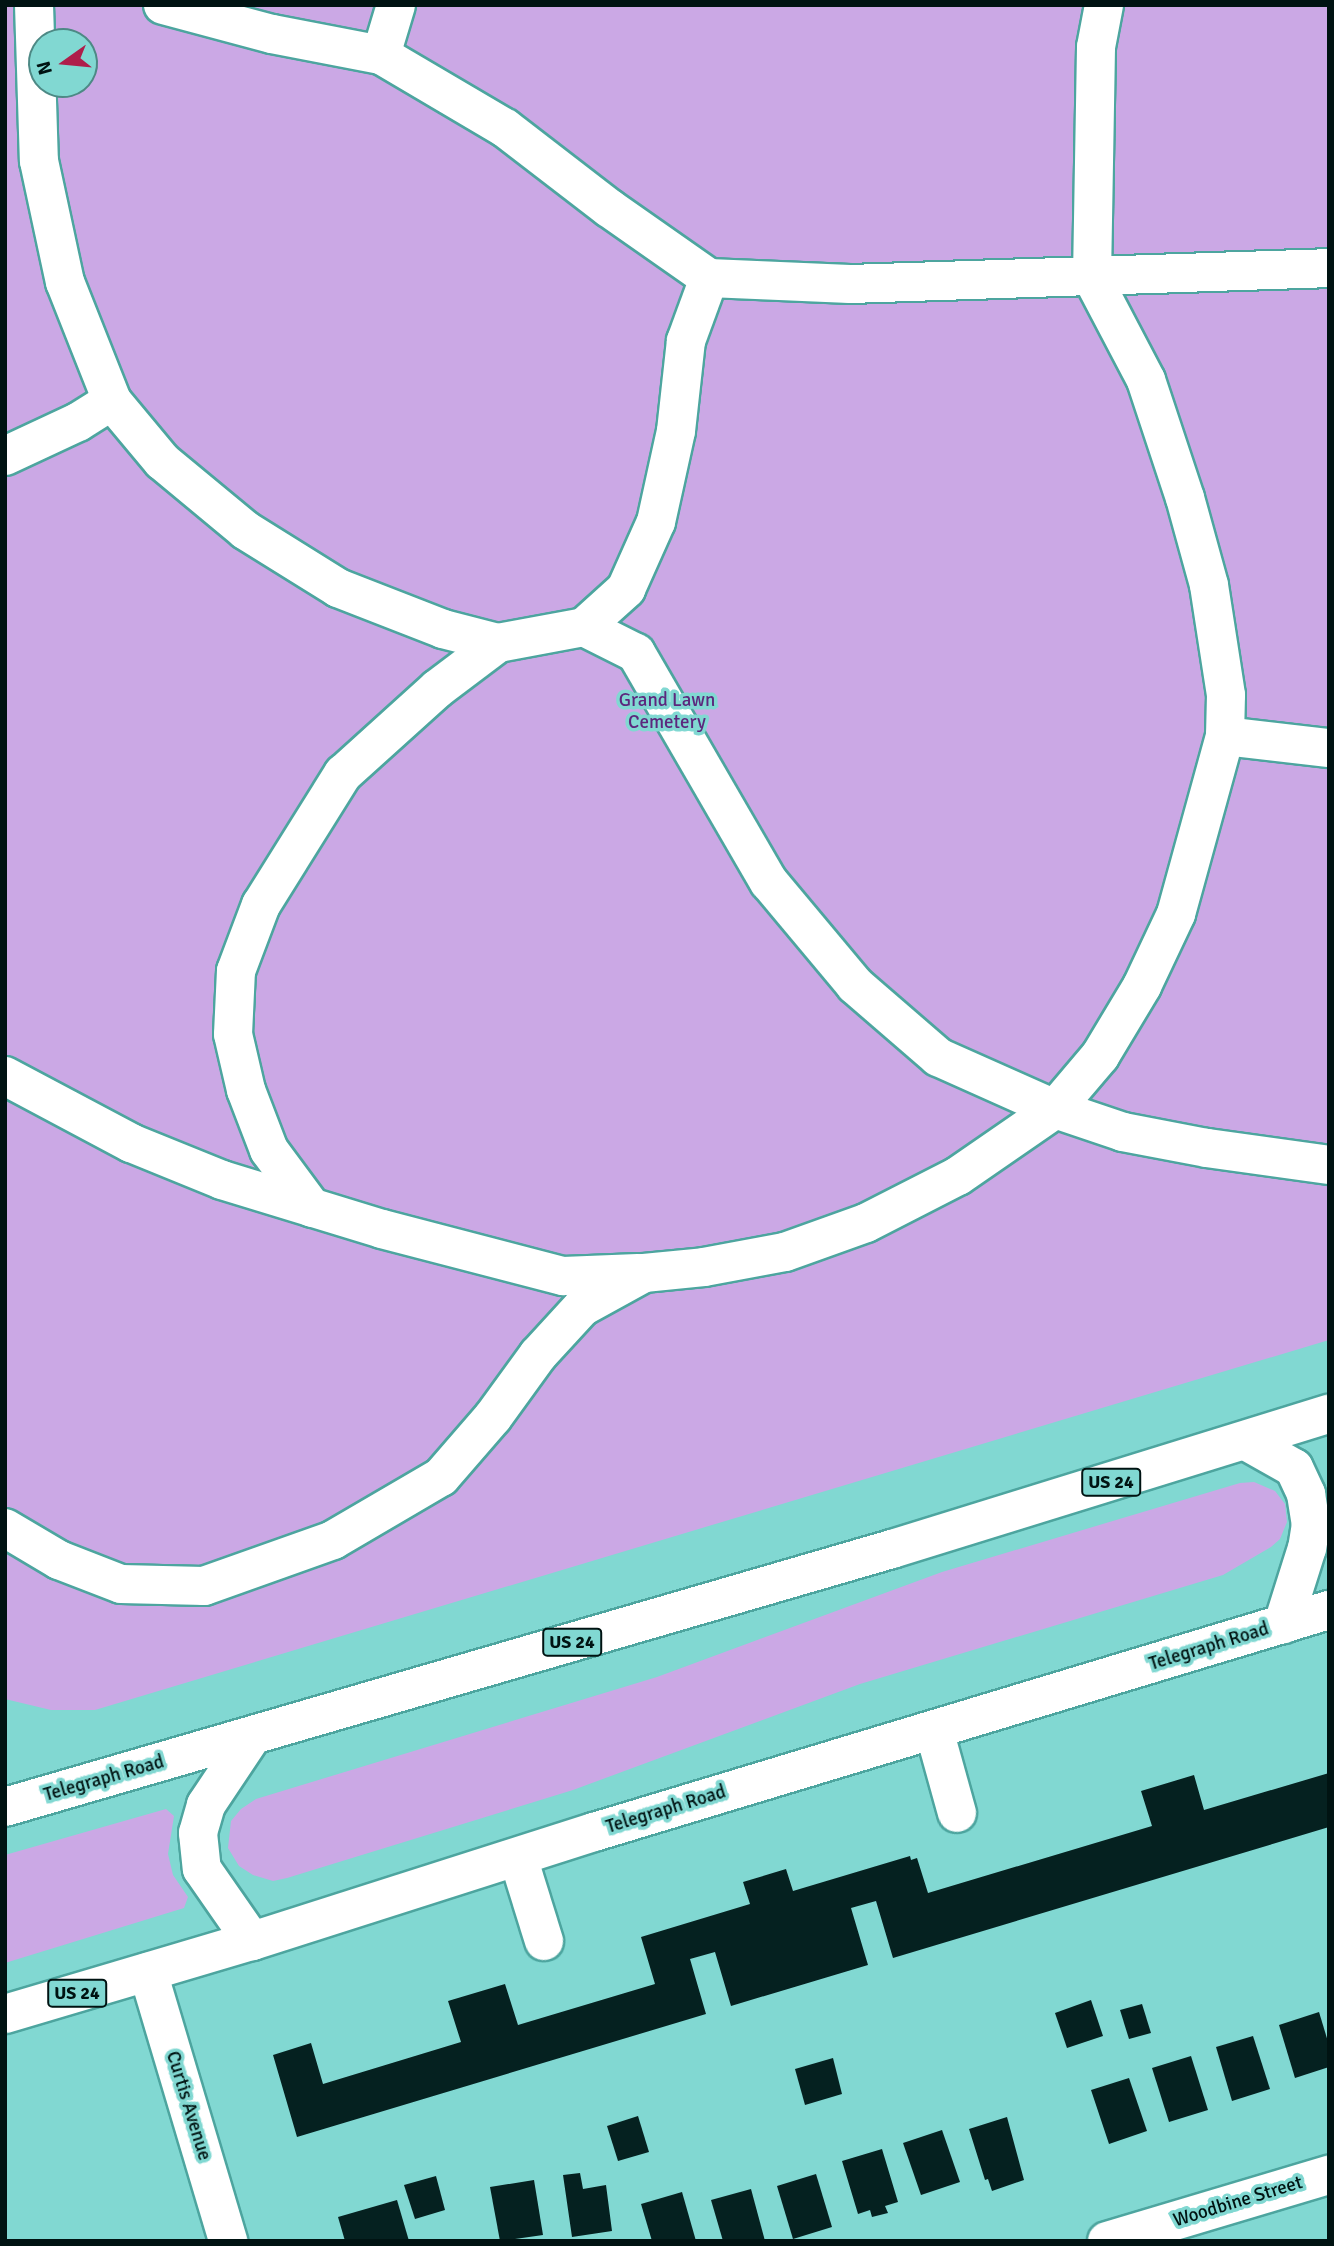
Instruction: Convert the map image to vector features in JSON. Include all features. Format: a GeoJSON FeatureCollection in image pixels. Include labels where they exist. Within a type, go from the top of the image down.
{"type":"FeatureCollection","features":[{"type":"Feature","properties":{"kind":"main road"},"geometry":{"type":"LineString","coordinates":[[34,5],[39,162],[65,282],[112,401],[172,469],[245,530],[326,581],[443,629],[498,643],[584,628],[626,589],[656,522],[676,431],[686,341],[709,278]]}},
{"type":"Feature","properties":{"kind":"main road"},"geometry":{"type":"LineString","coordinates":[[163,5],[272,34],[380,55],[505,128],[609,208],[709,278],[850,284],[1329,268]]}},
{"type":"Feature","properties":{"kind":"main road"},"geometry":{"type":"LineString","coordinates":[[380,55],[396,5]]}},
{"type":"Feature","properties":{"kind":"main road"},"geometry":{"type":"LineString","coordinates":[[5,1076],[131,1143],[222,1180],[459,1250],[564,1276],[704,1268],[785,1252],[866,1223],[958,1176],[1055,1109],[1100,1056],[1142,986],[1176,914],[1225,736],[1226,695],[1209,585],[1185,498],[1146,380],[1092,277],[1096,47],[1104,5]]}},
{"type":"Feature","properties":{"kind":"main road"},"geometry":{"type":"LineString","coordinates":[[5,456],[78,422],[112,401]]}},
{"type":"Feature","properties":{"kind":"main road"},"geometry":{"type":"LineString","coordinates":[[626,589],[636,653],[769,882],[855,985],[938,1057],[1055,1109],[1123,1132],[1207,1148],[1329,1165]]}},
{"type":"Feature","properties":{"kind":"main road"},"geometry":{"type":"LineString","coordinates":[[584,628],[636,653]]}},
{"type":"Feature","properties":{"kind":"main road"},"geometry":{"type":"LineString","coordinates":[[312,1208],[269,1150],[246,1090],[233,1034],[236,971],[261,905],[343,774],[417,707],[498,643]]}},
{"type":"Feature","properties":{"kind":"main road"},"geometry":{"type":"LineString","coordinates":[[1225,736],[1329,748]]}},
{"type":"Feature","properties":{"kind":"main road"},"geometry":{"type":"LineString","coordinates":[[5,1528],[59,1560],[121,1584],[204,1586],[333,1540],[442,1477],[494,1417],[537,1355],[582,1307],[644,1273]]}},
{"type":"Feature","properties":{"kind":"main road","name":"Telegraph Road"},"geometry":{"type":"LineString","coordinates":[[5,1807],[892,1549],[1329,1414]]}},
{"type":"Feature","properties":{"kind":"main road"},"geometry":{"type":"LineString","coordinates":[[1246,1441],[1294,1468],[1306,1494],[1311,1524],[1283,1624]]}},
{"type":"Feature","properties":{"kind":"main road","name":"Telegraph Road"},"geometry":{"type":"LineString","coordinates":[[5,2014],[253,1941],[518,1857],[1329,1610]]}},
{"type":"Feature","properties":{"kind":"main road"},"geometry":{"type":"LineString","coordinates":[[934,1730],[957,1813]]}},
{"type":"Feature","properties":{"kind":"main road"},"geometry":{"type":"LineString","coordinates":[[252,1736],[210,1798],[198,1833],[202,1869],[253,1941]]}},
{"type":"Feature","properties":{"kind":"main road"},"geometry":{"type":"LineString","coordinates":[[518,1857],[544,1941]]}},
{"type":"Feature","properties":{"kind":"main road","name":"Curtis Avenue"},"geometry":{"type":"LineString","coordinates":[[148,1972],[228,2241]]}},
{"type":"Feature","properties":{"kind":"main road","name":"Woodbine Street"},"geometry":{"type":"LineString","coordinates":[[1107,2241],[1329,2175]]}},
{"type":"Feature","properties":{"kind":"green space","name":"Grand Lawn Cemetery"},"geometry":{"type":"Polygon","coordinates":[[[5,5],[1329,5],[1329,1340],[95,1710],[51,1710],[5,1699],[5,5]]]}},
{"type":"Feature","properties":{"kind":"green space"},"geometry":{"type":"Polygon","coordinates":[[[1254,1482],[1275,1491],[1285,1504],[1287,1522],[1280,1539],[1271,1547],[1223,1575],[860,1684],[573,1790],[287,1878],[273,1881],[253,1875],[239,1866],[228,1848],[231,1821],[241,1809],[256,1799],[657,1677],[942,1572],[1240,1483],[1254,1482]]]}},
{"type":"Feature","properties":{"kind":"green space"},"geometry":{"type":"Polygon","coordinates":[[[166,1809],[174,1816],[168,1854],[173,1875],[188,1897],[184,1908],[5,1963],[5,1855],[166,1809]]]}},
{"type":"Feature","properties":{"kind":"building"},"geometry":{"type":"Polygon","coordinates":[[[1329,1773],[1329,1827],[893,1958],[876,1901],[851,1908],[868,1965],[731,2006],[715,1952],[690,1959],[706,2014],[297,2137],[273,2055],[311,2043],[323,2084],[461,2042],[448,2001],[505,1984],[518,2025],[655,1984],[641,1937],[750,1904],[743,1882],[786,1869],[793,1891],[910,1856],[911,1860],[917,1858],[928,1893],[1152,1826],[1141,1791],[1194,1775],[1204,1810],[1329,1773]]]}},
{"type":"Feature","properties":{"kind":"building"},"geometry":{"type":"Polygon","coordinates":[[[1091,2000],[1103,2036],[1067,2048],[1055,2013],[1091,2000]]]}},
{"type":"Feature","properties":{"kind":"building"},"geometry":{"type":"Polygon","coordinates":[[[1142,2004],[1151,2033],[1129,2039],[1120,2010],[1142,2004]]]}},
{"type":"Feature","properties":{"kind":"building"},"geometry":{"type":"Polygon","coordinates":[[[1319,2012],[1329,2045],[1329,2067],[1295,2078],[1279,2025],[1319,2012]]]}},
{"type":"Feature","properties":{"kind":"building"},"geometry":{"type":"Polygon","coordinates":[[[1253,2036],[1270,2089],[1232,2101],[1216,2047],[1253,2036]]]}},
{"type":"Feature","properties":{"kind":"building"},"geometry":{"type":"Polygon","coordinates":[[[1191,2056],[1208,2110],[1169,2122],[1152,2068],[1191,2056]]]}},
{"type":"Feature","properties":{"kind":"building"},"geometry":{"type":"Polygon","coordinates":[[[833,2058],[842,2094],[805,2105],[795,2069],[833,2058]]]}},
{"type":"Feature","properties":{"kind":"building"},"geometry":{"type":"Polygon","coordinates":[[[1129,2078],[1147,2131],[1109,2144],[1091,2090],[1129,2078]]]}},
{"type":"Feature","properties":{"kind":"building"},"geometry":{"type":"Polygon","coordinates":[[[638,2116],[649,2152],[618,2161],[607,2126],[638,2116]]]}},
{"type":"Feature","properties":{"kind":"building"},"geometry":{"type":"Polygon","coordinates":[[[1007,2117],[1024,2180],[992,2191],[988,2179],[985,2180],[969,2129],[1007,2117]]]}},
{"type":"Feature","properties":{"kind":"building"},"geometry":{"type":"Polygon","coordinates":[[[942,2130],[960,2182],[921,2195],[903,2143],[942,2130]]]}},
{"type":"Feature","properties":{"kind":"building"},"geometry":{"type":"Polygon","coordinates":[[[882,2149],[898,2202],[885,2206],[888,2213],[872,2217],[870,2210],[858,2214],[842,2161],[882,2149]]]}},
{"type":"Feature","properties":{"kind":"building"},"geometry":{"type":"Polygon","coordinates":[[[580,2173],[583,2189],[606,2185],[612,2231],[572,2237],[563,2175],[580,2173]]]}},
{"type":"Feature","properties":{"kind":"building"},"geometry":{"type":"Polygon","coordinates":[[[816,2174],[832,2227],[793,2239],[777,2186],[816,2174]]]}},
{"type":"Feature","properties":{"kind":"building"},"geometry":{"type":"Polygon","coordinates":[[[436,2176],[445,2210],[415,2219],[404,2185],[436,2176]]]}},
{"type":"Feature","properties":{"kind":"building"},"geometry":{"type":"Polygon","coordinates":[[[534,2180],[543,2235],[500,2241],[490,2187],[534,2180]]]}},
{"type":"Feature","properties":{"kind":"building"},"geometry":{"type":"Polygon","coordinates":[[[751,2189],[765,2241],[723,2241],[711,2200],[751,2189]]]}},
{"type":"Feature","properties":{"kind":"building"},"geometry":{"type":"Polygon","coordinates":[[[682,2192],[696,2241],[652,2241],[641,2204],[682,2192]]]}},
{"type":"Feature","properties":{"kind":"building"},"geometry":{"type":"Polygon","coordinates":[[[397,2200],[409,2241],[345,2241],[338,2217],[397,2200]]]}}]}
